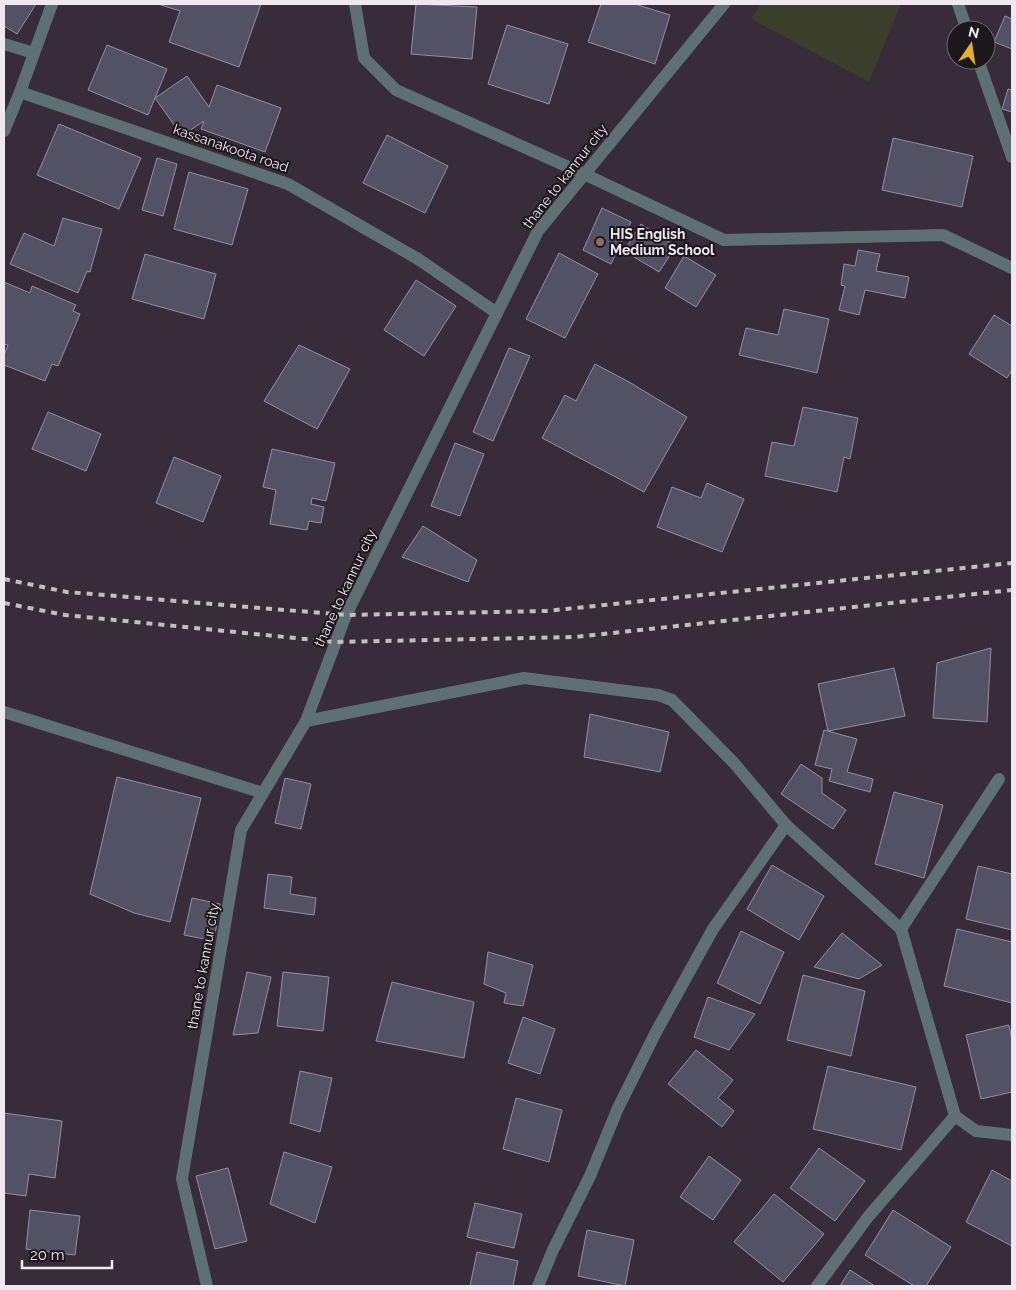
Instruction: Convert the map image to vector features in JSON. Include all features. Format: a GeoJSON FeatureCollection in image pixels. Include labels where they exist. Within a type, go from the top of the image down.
{"type":"FeatureCollection","features":[{"type":"Feature","properties":{"kind":"street"},"geometry":{"type":"LineString","coordinates":[[4,131],[52,4]]}},
{"type":"Feature","properties":{"kind":"street"},"geometry":{"type":"LineString","coordinates":[[355,4],[364,58],[396,90],[584,174],[724,240],[943,235],[1012,268]]}},
{"type":"Feature","properties":{"kind":"street","name":"thane to kannur city"},"geometry":{"type":"LineString","coordinates":[[207,1286],[182,1179],[241,830],[306,721],[346,615],[538,231],[724,4]]}},
{"type":"Feature","properties":{"kind":"street"},"geometry":{"type":"LineString","coordinates":[[958,4],[964,20]]}},
{"type":"Feature","properties":{"kind":"street"},"geometry":{"type":"LineString","coordinates":[[4,44],[34,53]]}},
{"type":"Feature","properties":{"kind":"street"},"geometry":{"type":"LineString","coordinates":[[982,70],[1012,157]]}},
{"type":"Feature","properties":{"kind":"street","name":"kassanakoota road"},"geometry":{"type":"LineString","coordinates":[[20,92],[288,184],[418,259],[497,313]]}},
{"type":"Feature","properties":{"kind":"street"},"geometry":{"type":"LineString","coordinates":[[306,721],[524,678],[658,695],[672,700],[734,762],[786,825],[901,929],[955,1116],[976,1131],[1012,1135]]}},
{"type":"Feature","properties":{"kind":"street"},"geometry":{"type":"LineString","coordinates":[[4,712],[263,793]]}},
{"type":"Feature","properties":{"kind":"street"},"geometry":{"type":"LineString","coordinates":[[901,929],[999,779]]}},
{"type":"Feature","properties":{"kind":"street"},"geometry":{"type":"LineString","coordinates":[[538,1286],[553,1250],[590,1176],[618,1108],[656,1032],[713,929],[786,825]]}},
{"type":"Feature","properties":{"kind":"street"},"geometry":{"type":"LineString","coordinates":[[817,1286],[868,1217],[955,1116]]}},
{"type":"Feature","properties":{"kind":"green space"},"geometry":{"type":"Polygon","coordinates":[[[761,4],[901,4],[869,82],[751,19],[761,4]]]}},
{"type":"Feature","properties":{"kind":"building"},"geometry":{"type":"Polygon","coordinates":[[[4,4],[36,4],[17,34],[4,26],[4,4]]]}},
{"type":"Feature","properties":{"kind":"building"},"geometry":{"type":"Polygon","coordinates":[[[158,4],[261,4],[239,67],[169,42],[180,11],[158,4]]]}},
{"type":"Feature","properties":{"kind":"building"},"geometry":{"type":"Polygon","coordinates":[[[416,4],[477,7],[472,59],[411,54],[416,4]]]}},
{"type":"Feature","properties":{"kind":"building"},"geometry":{"type":"Polygon","coordinates":[[[601,4],[635,4],[670,15],[655,64],[588,42],[601,4]]]}},
{"type":"Feature","properties":{"kind":"building"},"geometry":{"type":"Polygon","coordinates":[[[1005,16],[1012,19],[1012,49],[996,43],[996,37],[1005,16]]]}},
{"type":"Feature","properties":{"kind":"building"},"geometry":{"type":"Polygon","coordinates":[[[507,25],[568,44],[549,104],[488,84],[507,25]]]}},
{"type":"Feature","properties":{"kind":"building"},"geometry":{"type":"Polygon","coordinates":[[[107,45],[167,69],[148,115],[88,90],[107,45]]]}},
{"type":"Feature","properties":{"kind":"building"},"geometry":{"type":"Polygon","coordinates":[[[187,76],[209,107],[217,85],[281,108],[265,152],[201,129],[204,121],[182,136],[155,98],[187,76]]]}},
{"type":"Feature","properties":{"kind":"building"},"geometry":{"type":"Polygon","coordinates":[[[1008,89],[1012,90],[1012,112],[1002,109],[1008,89]]]}},
{"type":"Feature","properties":{"kind":"building"},"geometry":{"type":"Polygon","coordinates":[[[59,124],[141,158],[119,209],[37,175],[59,124]]]}},
{"type":"Feature","properties":{"kind":"building"},"geometry":{"type":"Polygon","coordinates":[[[387,135],[448,166],[425,213],[363,183],[387,135]]]}},
{"type":"Feature","properties":{"kind":"building"},"geometry":{"type":"Polygon","coordinates":[[[893,138],[973,156],[962,207],[882,190],[893,138]]]}},
{"type":"Feature","properties":{"kind":"building"},"geometry":{"type":"Polygon","coordinates":[[[157,158],[177,164],[163,216],[142,210],[157,158]]]}},
{"type":"Feature","properties":{"kind":"building"},"geometry":{"type":"Polygon","coordinates":[[[189,172],[248,189],[232,245],[174,229],[189,172]]]}},
{"type":"Feature","properties":{"kind":"building"},"geometry":{"type":"Polygon","coordinates":[[[602,208],[631,222],[611,264],[583,250],[602,208]]]}},
{"type":"Feature","properties":{"kind":"building"},"geometry":{"type":"Polygon","coordinates":[[[63,218],[102,229],[90,272],[87,271],[78,293],[10,264],[24,233],[54,246],[63,218]]]}},
{"type":"Feature","properties":{"kind":"building"},"geometry":{"type":"Polygon","coordinates":[[[641,224],[676,246],[659,272],[624,251],[641,224]]]}},
{"type":"Feature","properties":{"kind":"building"},"geometry":{"type":"Polygon","coordinates":[[[858,250],[880,254],[876,271],[909,277],[905,298],[865,290],[859,315],[839,310],[845,286],[841,285],[844,264],[855,266],[858,250]]]}},
{"type":"Feature","properties":{"kind":"building"},"geometry":{"type":"Polygon","coordinates":[[[559,253],[598,274],[565,338],[526,319],[559,253]]]}},
{"type":"Feature","properties":{"kind":"building"},"geometry":{"type":"Polygon","coordinates":[[[145,254],[216,274],[204,319],[132,299],[145,254]]]}},
{"type":"Feature","properties":{"kind":"building"},"geometry":{"type":"Polygon","coordinates":[[[684,256],[716,275],[696,307],[665,288],[684,256]]]}},
{"type":"Feature","properties":{"kind":"building"},"geometry":{"type":"Polygon","coordinates":[[[416,280],[456,306],[424,356],[384,330],[416,280]]]}},
{"type":"Feature","properties":{"kind":"building"},"geometry":{"type":"Polygon","coordinates":[[[4,282],[30,293],[32,286],[76,305],[73,311],[80,314],[58,366],[52,364],[45,381],[4,365],[4,355],[8,345],[4,344],[4,282]]]}},
{"type":"Feature","properties":{"kind":"building"},"geometry":{"type":"Polygon","coordinates":[[[784,309],[829,319],[817,373],[739,355],[746,328],[778,335],[784,309]]]}},
{"type":"Feature","properties":{"kind":"building"},"geometry":{"type":"Polygon","coordinates":[[[994,315],[1012,326],[1012,370],[1007,378],[969,354],[994,315]]]}},
{"type":"Feature","properties":{"kind":"building"},"geometry":{"type":"Polygon","coordinates":[[[299,345],[350,369],[317,429],[264,401],[299,345]]]}},
{"type":"Feature","properties":{"kind":"building"},"geometry":{"type":"Polygon","coordinates":[[[509,348],[530,356],[493,441],[473,432],[509,348]]]}},
{"type":"Feature","properties":{"kind":"building"},"geometry":{"type":"Polygon","coordinates":[[[595,364],[687,417],[644,492],[542,438],[565,395],[576,401],[595,364]]]}},
{"type":"Feature","properties":{"kind":"building"},"geometry":{"type":"Polygon","coordinates":[[[803,407],[858,418],[850,459],[844,457],[837,492],[765,476],[772,442],[794,446],[803,407]]]}},
{"type":"Feature","properties":{"kind":"building"},"geometry":{"type":"Polygon","coordinates":[[[48,412],[101,434],[86,471],[32,449],[48,412]]]}},
{"type":"Feature","properties":{"kind":"building"},"geometry":{"type":"Polygon","coordinates":[[[455,443],[484,454],[460,516],[431,506],[455,443]]]}},
{"type":"Feature","properties":{"kind":"building"},"geometry":{"type":"Polygon","coordinates":[[[272,449],[335,463],[326,501],[312,498],[311,504],[324,507],[321,523],[309,521],[307,530],[270,524],[276,490],[263,487],[272,449]]]}},
{"type":"Feature","properties":{"kind":"building"},"geometry":{"type":"Polygon","coordinates":[[[174,457],[221,476],[203,522],[156,503],[174,457]]]}},
{"type":"Feature","properties":{"kind":"building"},"geometry":{"type":"Polygon","coordinates":[[[707,483],[744,499],[722,552],[657,527],[672,487],[701,498],[707,483]]]}},
{"type":"Feature","properties":{"kind":"building"},"geometry":{"type":"Polygon","coordinates":[[[423,526],[477,560],[468,582],[402,557],[423,526]]]}},
{"type":"Feature","properties":{"kind":"building"},"geometry":{"type":"Polygon","coordinates":[[[991,648],[987,722],[933,718],[937,663],[991,648]]]}},
{"type":"Feature","properties":{"kind":"building"},"geometry":{"type":"Polygon","coordinates":[[[894,668],[905,716],[828,731],[818,684],[894,668]]]}},
{"type":"Feature","properties":{"kind":"building"},"geometry":{"type":"Polygon","coordinates":[[[590,714],[669,732],[660,772],[584,757],[590,714]]]}},
{"type":"Feature","properties":{"kind":"building"},"geometry":{"type":"Polygon","coordinates":[[[824,730],[857,739],[847,772],[873,779],[870,792],[829,781],[832,769],[815,765],[824,730]]]}},
{"type":"Feature","properties":{"kind":"building"},"geometry":{"type":"Polygon","coordinates":[[[801,764],[822,778],[822,793],[846,810],[833,829],[781,794],[801,764]]]}},
{"type":"Feature","properties":{"kind":"building"},"geometry":{"type":"Polygon","coordinates":[[[117,777],[201,798],[170,922],[134,913],[90,894],[117,777]]]}},
{"type":"Feature","properties":{"kind":"building"},"geometry":{"type":"Polygon","coordinates":[[[285,778],[311,784],[301,829],[275,823],[285,778]]]}},
{"type":"Feature","properties":{"kind":"building"},"geometry":{"type":"Polygon","coordinates":[[[894,792],[943,805],[924,878],[875,864],[894,792]]]}},
{"type":"Feature","properties":{"kind":"building"},"geometry":{"type":"Polygon","coordinates":[[[772,865],[824,896],[799,940],[747,909],[772,865]]]}},
{"type":"Feature","properties":{"kind":"building"},"geometry":{"type":"Polygon","coordinates":[[[978,866],[1012,874],[1012,930],[966,919],[978,866]]]}},
{"type":"Feature","properties":{"kind":"building"},"geometry":{"type":"Polygon","coordinates":[[[268,874],[292,877],[290,894],[316,898],[314,915],[264,908],[268,874]]]}},
{"type":"Feature","properties":{"kind":"building"},"geometry":{"type":"Polygon","coordinates":[[[192,898],[220,904],[214,941],[184,935],[192,898]]]}},
{"type":"Feature","properties":{"kind":"building"},"geometry":{"type":"Polygon","coordinates":[[[957,929],[1012,942],[1012,1003],[944,986],[957,929]]]}},
{"type":"Feature","properties":{"kind":"building"},"geometry":{"type":"Polygon","coordinates":[[[741,931],[784,952],[760,1004],[717,983],[741,931]]]}},
{"type":"Feature","properties":{"kind":"building"},"geometry":{"type":"Polygon","coordinates":[[[842,933],[882,965],[859,979],[814,967],[842,933]]]}},
{"type":"Feature","properties":{"kind":"building"},"geometry":{"type":"Polygon","coordinates":[[[488,952],[533,965],[523,1006],[504,1003],[506,993],[484,984],[488,952]]]}},
{"type":"Feature","properties":{"kind":"building"},"geometry":{"type":"Polygon","coordinates":[[[247,972],[271,977],[258,1033],[233,1035],[247,972]]]}},
{"type":"Feature","properties":{"kind":"building"},"geometry":{"type":"Polygon","coordinates":[[[283,972],[329,977],[323,1031],[277,1026],[283,972]]]}},
{"type":"Feature","properties":{"kind":"building"},"geometry":{"type":"Polygon","coordinates":[[[803,975],[865,991],[851,1056],[787,1040],[803,975]]]}},
{"type":"Feature","properties":{"kind":"building"},"geometry":{"type":"Polygon","coordinates":[[[392,982],[474,1002],[464,1058],[376,1041],[392,982]]]}},
{"type":"Feature","properties":{"kind":"building"},"geometry":{"type":"Polygon","coordinates":[[[708,997],[755,1014],[729,1050],[694,1037],[708,997]]]}},
{"type":"Feature","properties":{"kind":"building"},"geometry":{"type":"Polygon","coordinates":[[[523,1017],[555,1029],[540,1074],[508,1063],[523,1017]]]}},
{"type":"Feature","properties":{"kind":"building"},"geometry":{"type":"Polygon","coordinates":[[[1009,1025],[1012,1041],[1012,1092],[981,1099],[966,1035],[1009,1025]]]}},
{"type":"Feature","properties":{"kind":"building"},"geometry":{"type":"Polygon","coordinates":[[[696,1050],[733,1080],[718,1098],[734,1111],[722,1127],[668,1084],[696,1050]]]}},
{"type":"Feature","properties":{"kind":"building"},"geometry":{"type":"Polygon","coordinates":[[[828,1066],[916,1087],[901,1150],[813,1129],[828,1066]]]}},
{"type":"Feature","properties":{"kind":"building"},"geometry":{"type":"Polygon","coordinates":[[[300,1071],[332,1078],[320,1132],[290,1123],[300,1071]]]}},
{"type":"Feature","properties":{"kind":"building"},"geometry":{"type":"Polygon","coordinates":[[[516,1098],[562,1110],[549,1162],[503,1149],[516,1098]]]}},
{"type":"Feature","properties":{"kind":"building"},"geometry":{"type":"Polygon","coordinates":[[[4,1113],[62,1121],[55,1178],[29,1174],[26,1196],[4,1193],[4,1113]]]}},
{"type":"Feature","properties":{"kind":"building"},"geometry":{"type":"Polygon","coordinates":[[[819,1148],[865,1181],[835,1221],[790,1188],[819,1148]]]}},
{"type":"Feature","properties":{"kind":"building"},"geometry":{"type":"Polygon","coordinates":[[[284,1152],[332,1167],[315,1223],[270,1204],[284,1152]]]}},
{"type":"Feature","properties":{"kind":"building"},"geometry":{"type":"Polygon","coordinates":[[[709,1156],[741,1180],[713,1220],[680,1197],[709,1156]]]}},
{"type":"Feature","properties":{"kind":"building"},"geometry":{"type":"Polygon","coordinates":[[[228,1168],[247,1241],[215,1249],[196,1176],[228,1168]]]}},
{"type":"Feature","properties":{"kind":"building"},"geometry":{"type":"Polygon","coordinates":[[[992,1170],[1012,1181],[1012,1246],[966,1222],[992,1170]]]}},
{"type":"Feature","properties":{"kind":"building"},"geometry":{"type":"Polygon","coordinates":[[[774,1194],[824,1234],[783,1282],[734,1242],[774,1194]]]}},
{"type":"Feature","properties":{"kind":"building"},"geometry":{"type":"Polygon","coordinates":[[[475,1203],[522,1214],[514,1248],[467,1237],[475,1203]]]}},
{"type":"Feature","properties":{"kind":"building"},"geometry":{"type":"Polygon","coordinates":[[[30,1210],[80,1216],[75,1255],[26,1249],[30,1210]]]}},
{"type":"Feature","properties":{"kind":"building"},"geometry":{"type":"Polygon","coordinates":[[[893,1210],[951,1247],[926,1286],[914,1286],[865,1255],[893,1210]]]}},
{"type":"Feature","properties":{"kind":"building"},"geometry":{"type":"Polygon","coordinates":[[[587,1230],[634,1240],[625,1286],[578,1276],[587,1230]]]}},
{"type":"Feature","properties":{"kind":"building"},"geometry":{"type":"Polygon","coordinates":[[[477,1252],[518,1261],[513,1286],[470,1286],[477,1252]]]}},
{"type":"Feature","properties":{"kind":"building"},"geometry":{"type":"Polygon","coordinates":[[[850,1270],[875,1286],[840,1286],[850,1270]]]}},
{"type":"Feature","properties":{"kind":"railway"},"geometry":{"type":"LineString","coordinates":[[4,579],[67,592],[346,615],[546,611],[1012,563]]}},
{"type":"Feature","properties":{"kind":"railway"},"geometry":{"type":"LineString","coordinates":[[4,603],[65,615],[335,642],[575,637],[1012,590]]}},
{"type":"Feature","properties":{"kind":"place","name":"HIS English Medium School"},"geometry":{"type":"Point","coordinates":[600,242]}}]}
